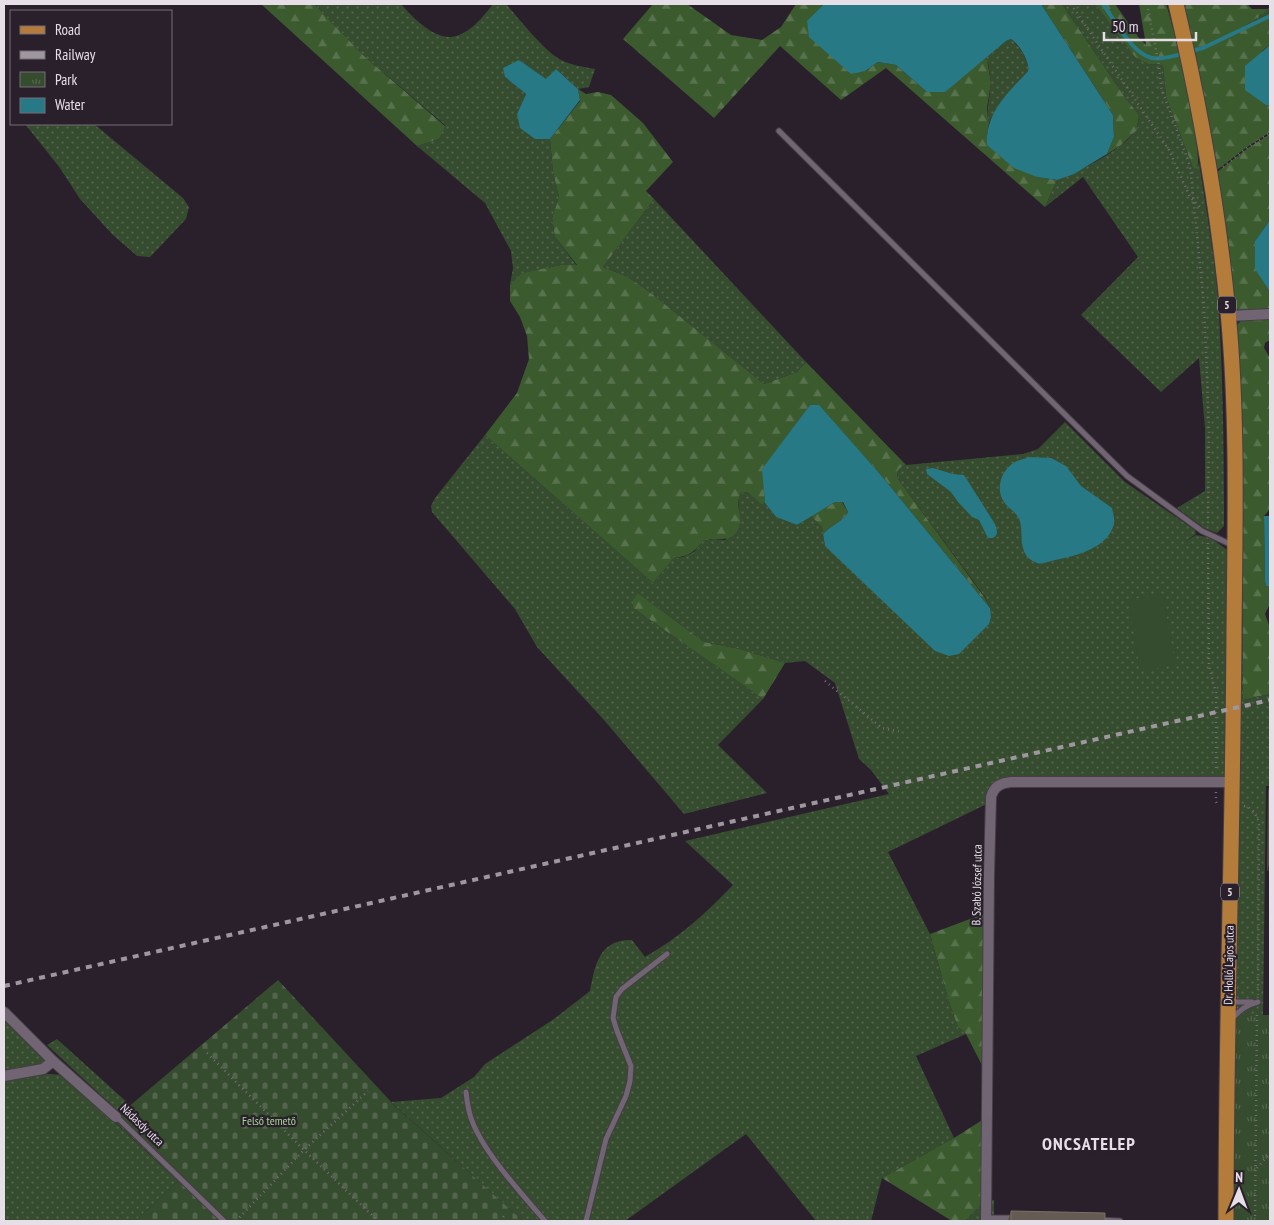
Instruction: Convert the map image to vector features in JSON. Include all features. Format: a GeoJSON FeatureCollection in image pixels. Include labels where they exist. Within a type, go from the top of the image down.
{"type":"FeatureCollection","features":[{"type":"Feature","properties":{"kind":"main road","name":"5"},"geometry":{"type":"LineString","coordinates":[[1176,4],[1211,175],[1229,316],[1234,438],[1235,547]]}},
{"type":"Feature","properties":{"kind":"main road","name":"Dr. Holló Lajos utca"},"geometry":{"type":"LineString","coordinates":[[1226,1221],[1235,547]]}},
{"type":"Feature","properties":{"kind":"street"},"geometry":{"type":"LineString","coordinates":[[1229,316],[1270,314]]}},
{"type":"Feature","properties":{"kind":"street","name":"B. Szabó József utca"},"geometry":{"type":"LineString","coordinates":[[986,1220],[989,875],[993,791],[1002,784],[1011,782],[1232,782]]}},
{"type":"Feature","properties":{"kind":"street","name":"Nádasdy utca"},"geometry":{"type":"LineString","coordinates":[[4,1012],[53,1061],[116,1117]]}},
{"type":"Feature","properties":{"kind":"street"},"geometry":{"type":"LineString","coordinates":[[4,1076],[43,1069],[53,1061]]}},
{"type":"Feature","properties":{"kind":"lane"},"geometry":{"type":"LineString","coordinates":[[779,131],[1127,476],[1208,534],[1235,547]]}},
{"type":"Feature","properties":{"kind":"lane"},"geometry":{"type":"LineString","coordinates":[[586,1221],[606,1139],[626,1096],[630,1081],[631,1066],[613,1018],[616,997],[622,989],[667,954]]}},
{"type":"Feature","properties":{"kind":"lane"},"geometry":{"type":"LineString","coordinates":[[1228,1002],[1258,1002]]}},
{"type":"Feature","properties":{"kind":"lane"},"geometry":{"type":"LineString","coordinates":[[1228,1026],[1248,1004],[1258,1002]]}},
{"type":"Feature","properties":{"kind":"lane"},"geometry":{"type":"LineString","coordinates":[[466,1092],[470,1114],[480,1139],[511,1181],[545,1221]]}},
{"type":"Feature","properties":{"kind":"lane","name":"Nádasdy utca"},"geometry":{"type":"LineString","coordinates":[[116,1117],[224,1221]]}},
{"type":"Feature","properties":{"kind":"lane"},"geometry":{"type":"LineString","coordinates":[[986,1220],[1023,1219]]}},
{"type":"Feature","properties":{"kind":"lane"},"geometry":{"type":"LineString","coordinates":[[1089,1220],[1120,1221]]}},
{"type":"Feature","properties":{"kind":"path"},"geometry":{"type":"LineString","coordinates":[[1071,4],[1169,150],[1190,197],[1218,222]]}},
{"type":"Feature","properties":{"kind":"path"},"geometry":{"type":"LineString","coordinates":[[1147,4],[1159,65],[1161,87],[1190,166],[1204,305],[1209,427],[1209,666],[1216,693],[1216,782]]}},
{"type":"Feature","properties":{"kind":"path"},"geometry":{"type":"LineString","coordinates":[[1211,175],[1270,133]]}},
{"type":"Feature","properties":{"kind":"path"},"geometry":{"type":"LineString","coordinates":[[825,681],[882,728],[902,732]]}},
{"type":"Feature","properties":{"kind":"path"},"geometry":{"type":"LineString","coordinates":[[1232,806],[1250,808],[1260,824],[1255,1221]]}},
{"type":"Feature","properties":{"kind":"path"},"geometry":{"type":"LineString","coordinates":[[207,1053],[378,1221]]}},
{"type":"Feature","properties":{"kind":"path"},"geometry":{"type":"LineString","coordinates":[[236,1221],[304,1150],[368,1091]]}},
{"type":"Feature","properties":{"kind":"path"},"geometry":{"type":"LineString","coordinates":[[1256,1169],[1270,1153]]}},
{"type":"Feature","properties":{"kind":"path"},"geometry":{"type":"LineString","coordinates":[[500,1221],[504,1216]]}},
{"type":"Feature","properties":{"kind":"green space"},"geometry":{"type":"Polygon","coordinates":[[[261,4],[314,4],[364,56],[445,126],[439,139],[417,146],[261,4]]]}},
{"type":"Feature","properties":{"kind":"green space"},"geometry":{"type":"Polygon","coordinates":[[[314,4],[401,4],[411,15],[430,30],[437,34],[451,37],[457,36],[469,29],[493,4],[506,4],[547,50],[555,56],[578,66],[595,69],[589,87],[578,89],[556,69],[546,80],[519,60],[505,77],[526,94],[517,114],[535,139],[550,139],[553,173],[559,197],[552,218],[555,237],[577,266],[561,265],[523,273],[510,285],[513,268],[511,251],[485,203],[417,146],[439,139],[445,125],[364,56],[314,4]]]}},
{"type":"Feature","properties":{"kind":"green space"},"geometry":{"type":"Polygon","coordinates":[[[653,4],[687,4],[731,35],[762,40],[781,27],[796,4],[824,4],[808,21],[865,71],[878,62],[896,65],[927,92],[984,59],[987,60],[991,83],[987,108],[989,123],[987,136],[1037,177],[1057,180],[1045,207],[886,68],[841,100],[780,46],[714,118],[623,39],[653,4]]]}},
{"type":"Feature","properties":{"kind":"green space"},"geometry":{"type":"Polygon","coordinates":[[[1041,4],[1062,4],[1139,115],[1137,130],[1120,146],[1107,154],[1114,137],[1113,115],[1041,4]]]}},
{"type":"Feature","properties":{"kind":"green space"},"geometry":{"type":"Polygon","coordinates":[[[1062,4],[1095,4],[1135,57],[1148,64],[1163,65],[1166,97],[1192,165],[1197,168],[1199,162],[1214,264],[1220,326],[1224,526],[1217,533],[1204,528],[1177,508],[1205,491],[1205,428],[1199,358],[1161,392],[1081,315],[1138,257],[1083,177],[1045,207],[1057,180],[1088,166],[1122,145],[1137,129],[1139,115],[1062,4]]]}},
{"type":"Feature","properties":{"kind":"green space"},"geometry":{"type":"Polygon","coordinates":[[[1095,4],[1115,4],[1146,45],[1139,4],[1166,4],[1192,115],[1198,157],[1197,168],[1195,169],[1192,165],[1166,97],[1163,65],[1148,64],[1135,57],[1095,4]]]}},
{"type":"Feature","properties":{"kind":"green space"},"geometry":{"type":"Polygon","coordinates":[[[1184,4],[1247,4],[1252,9],[1268,9],[1233,33],[1194,49],[1184,4]]]}},
{"type":"Feature","properties":{"kind":"green space"},"geometry":{"type":"Polygon","coordinates":[[[1270,7],[1270,17],[1194,51],[1243,28],[1270,7]]]}},
{"type":"Feature","properties":{"kind":"green space"},"geometry":{"type":"Polygon","coordinates":[[[1270,17],[1270,45],[1262,51],[1266,105],[1270,106],[1270,132],[1217,170],[1194,51],[1270,17]]]}},
{"type":"Feature","properties":{"kind":"green space"},"geometry":{"type":"Polygon","coordinates":[[[1011,39],[1023,54],[1028,71],[1002,102],[989,123],[987,115],[991,83],[988,63],[984,59],[1011,39]]]}},
{"type":"Feature","properties":{"kind":"green space"},"geometry":{"type":"Polygon","coordinates":[[[578,89],[586,94],[598,92],[611,95],[643,123],[673,162],[646,191],[654,199],[603,267],[626,276],[646,289],[764,384],[797,372],[806,362],[906,465],[898,470],[898,479],[985,598],[990,608],[880,474],[818,405],[810,405],[763,469],[765,503],[762,505],[747,492],[741,493],[738,501],[740,524],[734,535],[726,539],[704,541],[691,553],[674,558],[653,583],[485,435],[517,393],[529,359],[527,336],[520,317],[510,301],[510,285],[522,273],[561,265],[577,265],[555,237],[552,218],[559,197],[553,173],[550,139],[580,101],[578,89]]]}},
{"type":"Feature","properties":{"kind":"green space"},"geometry":{"type":"Polygon","coordinates":[[[26,125],[95,125],[183,198],[189,207],[186,219],[150,257],[137,256],[112,234],[80,199],[60,168],[26,125]]]}},
{"type":"Feature","properties":{"kind":"green space"},"geometry":{"type":"Polygon","coordinates":[[[1270,134],[1270,220],[1255,241],[1255,268],[1270,292],[1270,312],[1243,314],[1236,308],[1217,172],[1270,134]]]}},
{"type":"Feature","properties":{"kind":"green space"},"geometry":{"type":"Polygon","coordinates":[[[654,199],[806,362],[797,372],[764,384],[646,289],[626,276],[603,267],[654,199]]]}},
{"type":"Feature","properties":{"kind":"green space"},"geometry":{"type":"Polygon","coordinates":[[[1270,316],[1270,340],[1265,343],[1264,348],[1270,358],[1270,509],[1264,516],[1265,582],[1266,586],[1270,587],[1270,603],[1265,614],[1270,628],[1270,694],[1243,700],[1242,435],[1237,325],[1243,318],[1270,316]]]}},
{"type":"Feature","properties":{"kind":"green space"},"geometry":{"type":"Polygon","coordinates":[[[1065,422],[1125,482],[1195,530],[1196,534],[1183,543],[1196,535],[1207,537],[1207,535],[1242,561],[1243,700],[1270,694],[1270,786],[1266,786],[1263,1015],[1228,1015],[1230,785],[999,785],[991,802],[888,852],[930,934],[958,1027],[966,1034],[916,1056],[954,1138],[882,1178],[871,1221],[816,1221],[746,1134],[625,1221],[523,1221],[391,1102],[441,1098],[474,1077],[485,1064],[554,1019],[590,991],[600,955],[612,944],[632,940],[645,957],[681,933],[702,915],[733,885],[685,841],[889,794],[871,770],[859,759],[835,683],[805,661],[785,663],[740,649],[704,642],[638,593],[633,608],[763,699],[718,745],[767,793],[684,814],[604,720],[537,647],[515,609],[432,512],[431,506],[435,498],[485,435],[653,583],[674,558],[683,557],[694,552],[703,541],[725,540],[740,525],[738,497],[741,493],[747,492],[762,505],[765,503],[776,517],[797,525],[811,516],[822,527],[825,546],[990,608],[985,597],[898,479],[897,472],[899,468],[906,465],[1023,454],[1038,449],[1065,422]]]}},
{"type":"Feature","properties":{"kind":"green space"},"geometry":{"type":"Polygon","coordinates":[[[835,502],[842,502],[848,512],[844,518],[823,534],[822,527],[811,516],[835,502]]]}},
{"type":"Feature","properties":{"kind":"green space"},"geometry":{"type":"Polygon","coordinates":[[[638,593],[704,642],[740,649],[785,663],[763,699],[633,608],[633,600],[638,593]]]}},
{"type":"Feature","properties":{"kind":"green space"},"geometry":{"type":"Polygon","coordinates":[[[1163,594],[1175,665],[1140,671],[1128,600],[1163,594]]]}},
{"type":"Feature","properties":{"kind":"green space"},"geometry":{"type":"Polygon","coordinates":[[[986,913],[986,1073],[966,1034],[958,1027],[930,934],[986,913]]]}},
{"type":"Feature","properties":{"kind":"green space","name":"Felső temető"},"geometry":{"type":"Polygon","coordinates":[[[278,980],[394,1105],[523,1221],[135,1221],[178,1181],[113,1120],[278,980]]]}},
{"type":"Feature","properties":{"kind":"green space"},"geometry":{"type":"Polygon","coordinates":[[[4,1013],[45,1060],[35,1069],[4,1073],[4,1013]]]}},
{"type":"Feature","properties":{"kind":"green space"},"geometry":{"type":"Polygon","coordinates":[[[1235,1015],[1270,1015],[1270,1221],[1233,1221],[1235,1015]]]}},
{"type":"Feature","properties":{"kind":"green space"},"geometry":{"type":"Polygon","coordinates":[[[57,1039],[130,1105],[120,1113],[47,1045],[57,1039]]]}},
{"type":"Feature","properties":{"kind":"green space"},"geometry":{"type":"Polygon","coordinates":[[[35,1073],[64,1075],[178,1181],[135,1221],[4,1221],[4,1078],[35,1073]]]}},
{"type":"Feature","properties":{"kind":"green space"},"geometry":{"type":"Polygon","coordinates":[[[987,1117],[986,1199],[965,1221],[952,1221],[882,1178],[954,1138],[987,1117]]]}},
{"type":"Feature","properties":{"kind":"green space"},"geometry":{"type":"Polygon","coordinates":[[[986,1199],[994,1200],[994,1221],[965,1221],[986,1199]]]}},
{"type":"Feature","properties":{"kind":"water"},"geometry":{"type":"Polygon","coordinates":[[[824,4],[1041,4],[1113,115],[1114,137],[1107,154],[1074,174],[1057,180],[1037,177],[1014,168],[987,145],[987,134],[994,113],[999,104],[1028,71],[1023,54],[1011,39],[1006,41],[945,92],[927,92],[896,65],[878,62],[865,71],[851,74],[809,37],[807,21],[824,4]]]}},
{"type":"Feature","properties":{"kind":"water"},"geometry":{"type":"Polygon","coordinates":[[[1270,45],[1270,106],[1245,90],[1245,66],[1270,45]]]}},
{"type":"Feature","properties":{"kind":"water"},"geometry":{"type":"Polygon","coordinates":[[[519,60],[546,79],[556,69],[578,89],[580,100],[550,139],[535,139],[520,128],[517,114],[526,94],[505,77],[503,68],[519,60]]]}},
{"type":"Feature","properties":{"kind":"water"},"geometry":{"type":"Polygon","coordinates":[[[1270,220],[1270,292],[1255,269],[1255,241],[1270,220]]]}},
{"type":"Feature","properties":{"kind":"water"},"geometry":{"type":"Polygon","coordinates":[[[810,405],[819,405],[880,474],[990,608],[991,617],[989,624],[959,654],[949,656],[935,651],[825,546],[823,534],[844,518],[848,512],[843,502],[835,502],[797,525],[776,517],[765,503],[762,469],[810,405]]]}},
{"type":"Feature","properties":{"kind":"water"},"geometry":{"type":"Polygon","coordinates":[[[1029,457],[1051,458],[1066,466],[1081,486],[1112,508],[1114,524],[1111,532],[1098,545],[1090,550],[1042,564],[1030,559],[1026,554],[1023,549],[1021,524],[1016,514],[1001,497],[1000,486],[1003,475],[1010,465],[1029,457]]]}},
{"type":"Feature","properties":{"kind":"water"},"geometry":{"type":"Polygon","coordinates":[[[933,468],[964,475],[995,524],[997,532],[993,538],[988,538],[979,520],[972,517],[951,492],[927,474],[926,469],[933,468]]]}},
{"type":"Feature","properties":{"kind":"water"},"geometry":{"type":"Polygon","coordinates":[[[1264,516],[1270,516],[1270,587],[1266,586],[1265,582],[1264,516]]]}},
{"type":"Feature","properties":{"kind":"building"},"geometry":{"type":"Polygon","coordinates":[[[1011,1211],[1105,1213],[1105,1221],[1011,1221],[1011,1211]]]}},
{"type":"Feature","properties":{"kind":"waterway"},"geometry":{"type":"LineString","coordinates":[[1103,4],[1118,27],[1137,50],[1152,58],[1182,54]]}},
{"type":"Feature","properties":{"kind":"waterway"},"geometry":{"type":"LineString","coordinates":[[1191,51],[1203,48],[1270,16]]}},
{"type":"Feature","properties":{"kind":"railway"},"geometry":{"type":"LineString","coordinates":[[4,986],[1270,700]]}},
{"type":"Feature","properties":{"kind":"district","name":"ONCSATELEP"},"geometry":{"type":"Point","coordinates":[1089,1144]}}]}
